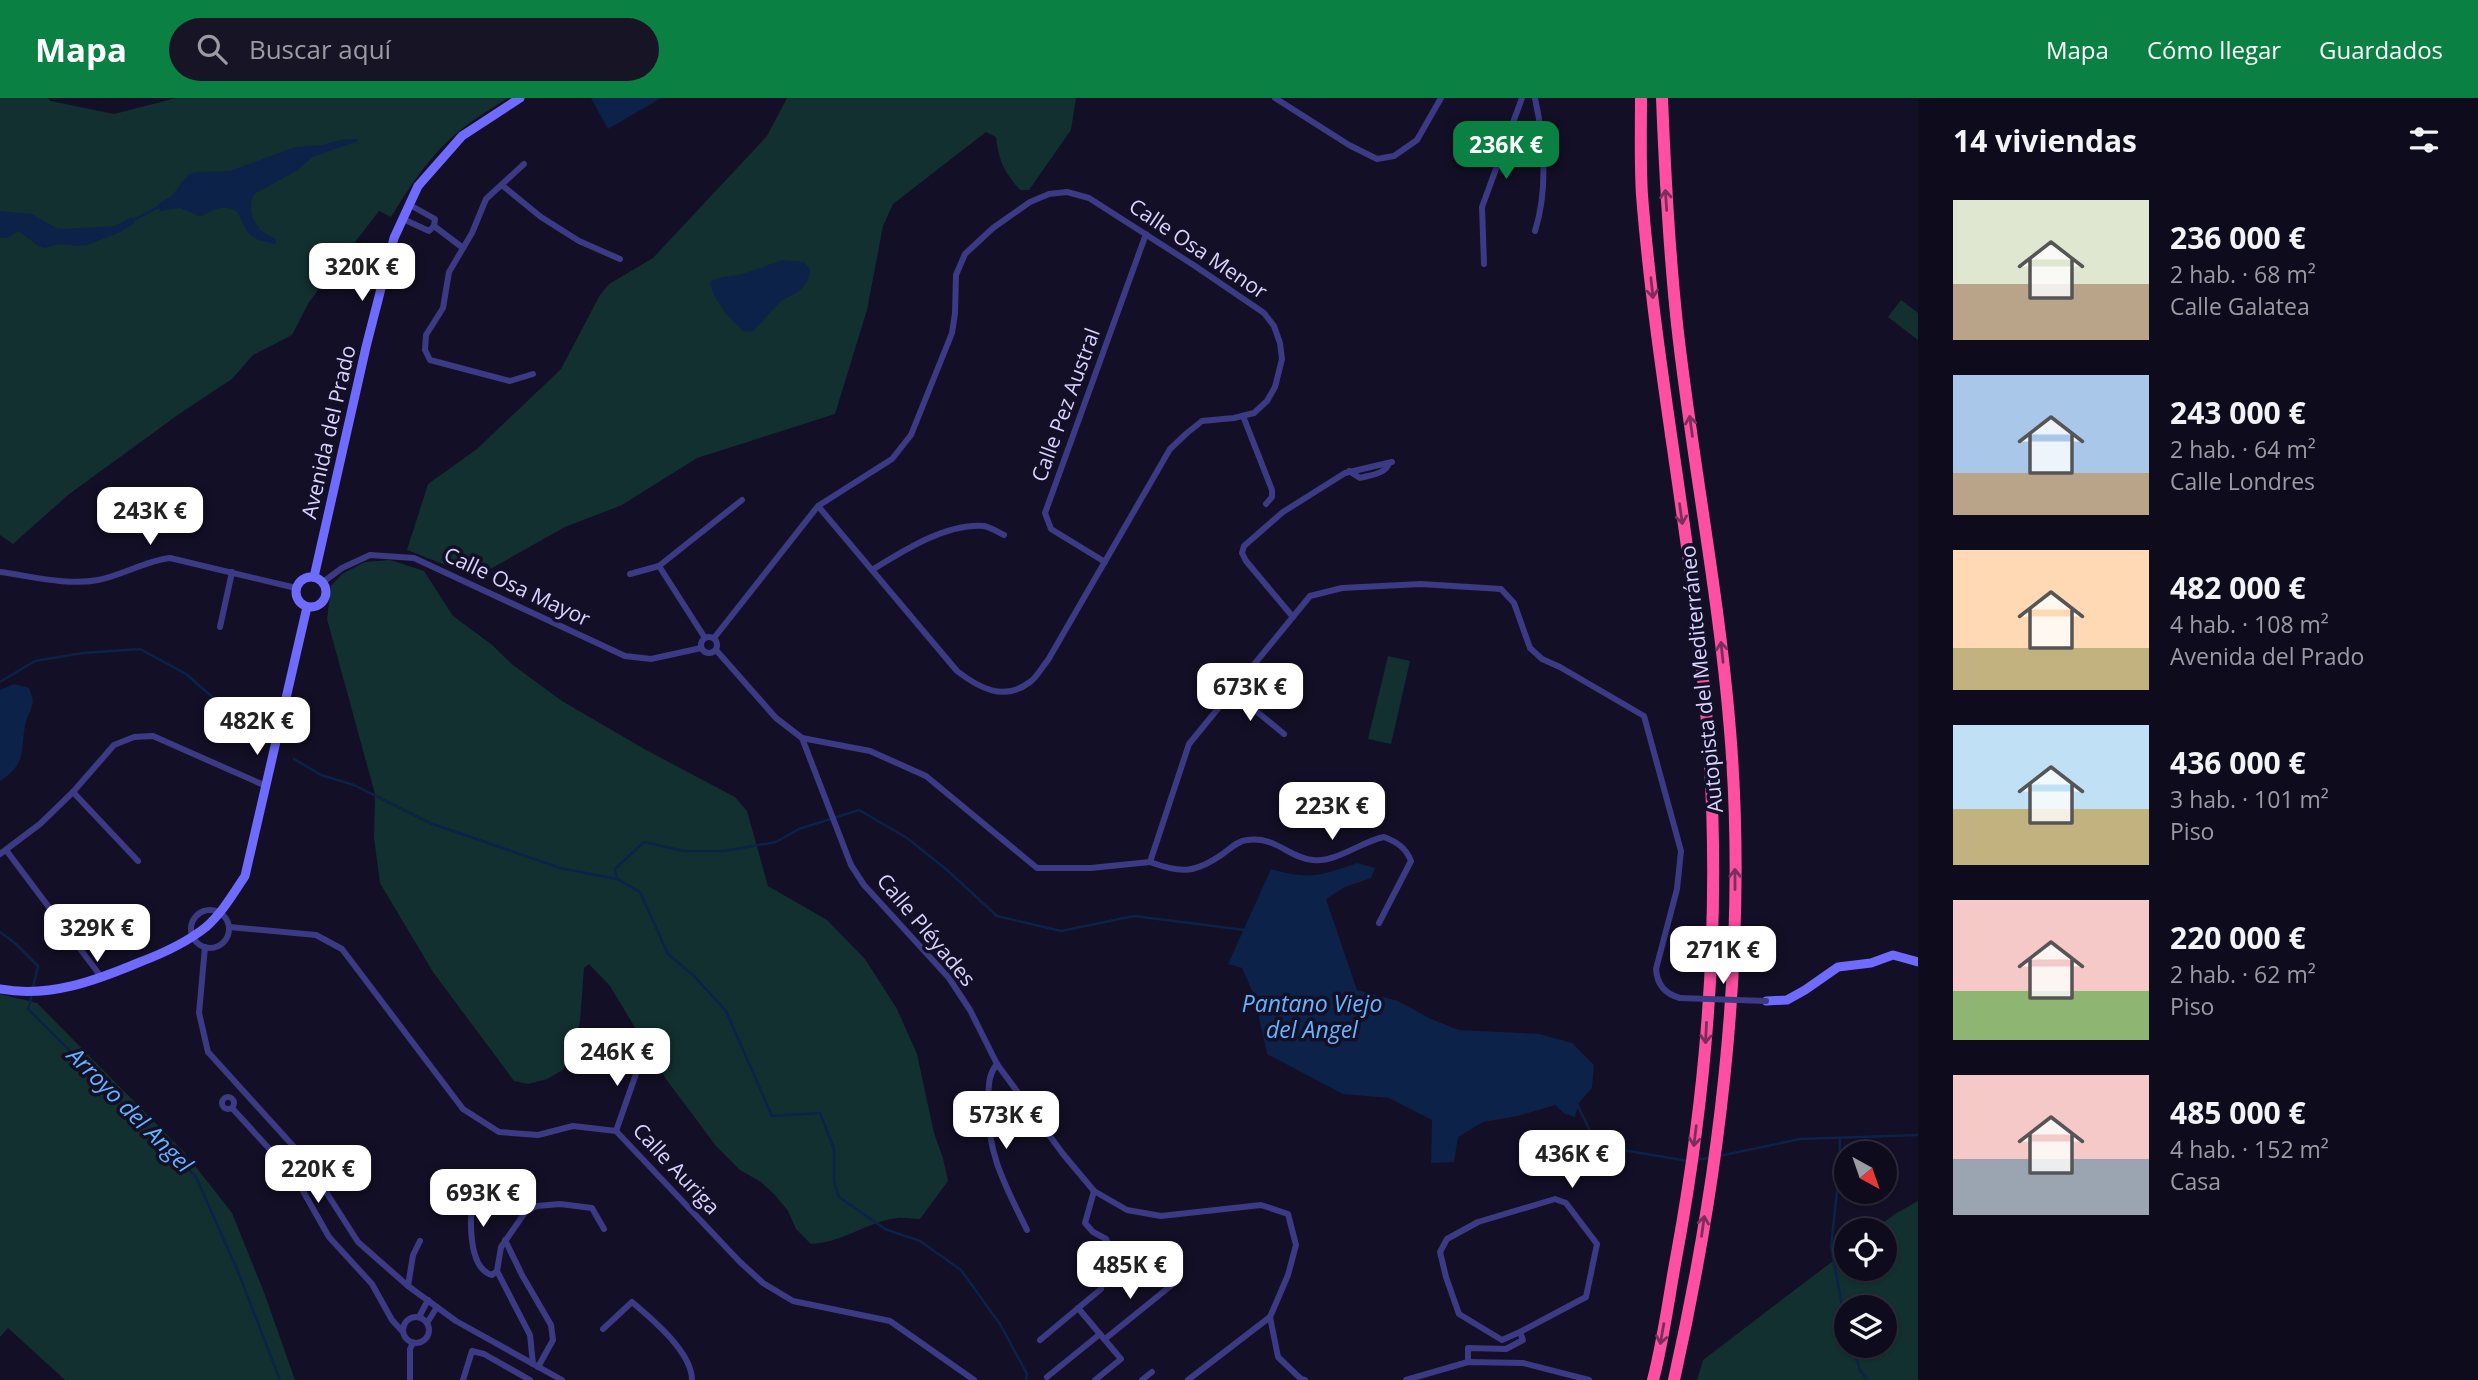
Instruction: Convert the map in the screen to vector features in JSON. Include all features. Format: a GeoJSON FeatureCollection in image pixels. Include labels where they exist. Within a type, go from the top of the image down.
{"type":"FeatureCollection","features":[{"type":"Feature","properties":{"kind":"highway","name":"Autopista del Mediterráneo"},"geometry":{"type":"LineString","coordinates":[[1641,98],[1642,192],[1656,326],[1690,574],[1707,723],[1713,907],[1704,1069],[1690,1179],[1653,1380]]}},
{"type":"Feature","properties":{"kind":"highway","name":"Autopista del Mediterráneo"},"geometry":{"type":"LineString","coordinates":[[1662,98],[1665,193],[1677,326],[1719,623],[1730,730],[1736,830],[1735,909],[1726,1069],[1693,1294],[1674,1380]]}},
{"type":"Feature","properties":{"kind":"street","name":"Avenida del Prado"},"geometry":{"type":"LineString","coordinates":[[318,579],[366,347],[394,238],[418,186],[462,136],[520,98]]}},
{"type":"Feature","properties":{"kind":"street"},"geometry":{"type":"LineString","coordinates":[[1275,98],[1349,145],[1377,159],[1394,156],[1417,140],[1441,98]]}},
{"type":"Feature","properties":{"kind":"street"},"geometry":{"type":"LineString","coordinates":[[1484,264],[1482,206],[1522,98]]}},
{"type":"Feature","properties":{"kind":"street"},"geometry":{"type":"LineString","coordinates":[[1535,98],[1542,171],[1541,211],[1535,231]]}},
{"type":"Feature","properties":{"kind":"street"},"geometry":{"type":"LineString","coordinates":[[524,164],[486,199],[449,272],[443,309],[426,335],[425,350],[430,360],[510,381],[533,374]]}},
{"type":"Feature","properties":{"kind":"street"},"geometry":{"type":"LineString","coordinates":[[503,186],[541,217],[576,239],[620,260]]}},
{"type":"Feature","properties":{"kind":"street","name":"Calle Osa Menor"},"geometry":{"type":"LineString","coordinates":[[713,638],[818,506],[892,459],[911,435],[952,333],[956,275],[965,254],[993,228],[1030,202],[1049,194],[1067,192],[1089,198],[1264,313],[1274,326],[1282,359],[1275,387],[1267,401],[1254,413],[1202,421],[1178,441],[1048,660],[1029,682],[1006,693],[978,688],[957,671],[818,506]]}},
{"type":"Feature","properties":{"kind":"street"},"geometry":{"type":"LineString","coordinates":[[403,219],[429,231],[434,226],[435,219],[410,205]]}},
{"type":"Feature","properties":{"kind":"street"},"geometry":{"type":"LineString","coordinates":[[434,226],[463,248]]}},
{"type":"Feature","properties":{"kind":"street","name":"Calle Pez Austral"},"geometry":{"type":"LineString","coordinates":[[1105,562],[1051,529],[1045,513],[1146,234]]}},
{"type":"Feature","properties":{"kind":"street"},"geometry":{"type":"LineString","coordinates":[[1243,416],[1272,490],[1272,497],[1266,504]]}},
{"type":"Feature","properties":{"kind":"street"},"geometry":{"type":"LineString","coordinates":[[1293,617],[1246,561],[1242,553],[1244,546],[1283,512],[1349,471],[1391,462]]}},
{"type":"Feature","properties":{"kind":"street"},"geometry":{"type":"LineString","coordinates":[[630,574],[659,566],[742,500]]}},
{"type":"Feature","properties":{"kind":"street"},"geometry":{"type":"LineString","coordinates":[[872,570],[910,546],[951,530],[986,526],[1004,535]]}},
{"type":"Feature","properties":{"kind":"street","name":"Calle Osa Mayor"},"geometry":{"type":"LineString","coordinates":[[318,579],[370,555],[414,558],[625,656],[651,659],[701,648]]}},
{"type":"Feature","properties":{"kind":"street"},"geometry":{"type":"LineString","coordinates":[[0,572],[84,582],[101,580],[156,559],[170,558],[296,588]]}},
{"type":"Feature","properties":{"kind":"street"},"geometry":{"type":"LineString","coordinates":[[659,566],[705,638]]}},
{"type":"Feature","properties":{"kind":"street"},"geometry":{"type":"LineString","coordinates":[[220,627],[232,572]]}},
{"type":"Feature","properties":{"kind":"street"},"geometry":{"type":"LineString","coordinates":[[306,578],[318,579],[327,594],[325,601],[320,606],[307,607],[298,600],[296,588],[306,578]]}},
{"type":"Feature","properties":{"kind":"street"},"geometry":{"type":"LineString","coordinates":[[1150,862],[1189,744],[1310,596],[1342,588],[1421,584],[1501,589],[1514,603],[1531,648],[1542,659],[1644,716],[1681,851],[1677,888],[1657,969],[1657,977],[1665,991],[1680,998],[1787,1000],[1838,967],[1871,963],[1893,955],[1918,962]]}},
{"type":"Feature","properties":{"kind":"street"},"geometry":{"type":"LineString","coordinates":[[0,989],[51,990],[102,978],[173,949],[193,937],[220,913],[245,876],[307,607]]}},
{"type":"Feature","properties":{"kind":"street"},"geometry":{"type":"LineString","coordinates":[[705,638],[713,638],[717,644],[716,650]]}},
{"type":"Feature","properties":{"kind":"street"},"geometry":{"type":"LineString","coordinates":[[705,638],[701,648],[706,653],[716,650]]}},
{"type":"Feature","properties":{"kind":"street"},"geometry":{"type":"LineString","coordinates":[[716,650],[776,718],[802,738],[870,751],[926,776],[1037,868],[1091,868],[1150,862],[1173,869],[1194,870],[1208,865],[1238,842],[1254,839],[1275,842],[1315,861],[1384,837],[1408,852],[1411,861],[1379,923]]}},
{"type":"Feature","properties":{"kind":"street"},"geometry":{"type":"LineString","coordinates":[[1233,692],[1284,733]]}},
{"type":"Feature","properties":{"kind":"street"},"geometry":{"type":"LineString","coordinates":[[102,978],[3,852],[40,824],[73,792],[114,745],[134,737],[153,736],[266,786]]}},
{"type":"Feature","properties":{"kind":"street","name":"Calle Pléyades"},"geometry":{"type":"LineString","coordinates":[[802,738],[851,865],[864,885],[949,978],[970,1010],[998,1064],[1063,1154],[1094,1191],[1127,1210],[1161,1216],[1261,1205],[1289,1214],[1296,1244],[1288,1275],[1270,1317]]}},
{"type":"Feature","properties":{"kind":"street"},"geometry":{"type":"LineString","coordinates":[[73,792],[138,861]]}},
{"type":"Feature","properties":{"kind":"street"},"geometry":{"type":"LineString","coordinates":[[209,909],[220,913],[229,927],[222,943],[205,947],[193,937],[191,925],[197,914],[209,909]]}},
{"type":"Feature","properties":{"kind":"street","name":"Calle Auriga"},"geometry":{"type":"LineString","coordinates":[[229,927],[316,935],[342,949],[463,1109],[499,1132],[538,1135],[573,1126],[616,1131],[763,1283],[793,1301],[890,1321],[974,1380]]}},
{"type":"Feature","properties":{"kind":"street"},"geometry":{"type":"LineString","coordinates":[[205,947],[199,1013],[208,1052],[305,1159],[358,1242],[408,1286],[456,1321],[562,1380]]}},
{"type":"Feature","properties":{"kind":"street"},"geometry":{"type":"LineString","coordinates":[[616,1131],[643,1054]]}},
{"type":"Feature","properties":{"kind":"street"},"geometry":{"type":"LineString","coordinates":[[998,1064],[990,1073],[988,1136],[997,1168],[1027,1230]]}},
{"type":"Feature","properties":{"kind":"street"},"geometry":{"type":"LineString","coordinates":[[232,1108],[299,1184],[329,1237],[372,1284],[404,1337],[418,1343],[427,1338],[429,1328],[419,1317],[409,1318],[405,1322],[403,1332]]}},
{"type":"Feature","properties":{"kind":"street"},"geometry":{"type":"LineString","coordinates":[[1040,1340],[1101,1289],[1111,1249],[1107,1239],[1093,1232],[1084,1223],[1094,1191]]}},
{"type":"Feature","properties":{"kind":"street"},"geometry":{"type":"LineString","coordinates":[[473,1196],[469,1232],[476,1255],[488,1274],[492,1275],[496,1271],[501,1247],[526,1211],[537,1206],[561,1204],[592,1208],[604,1229]]}},
{"type":"Feature","properties":{"kind":"street"},"geometry":{"type":"LineString","coordinates":[[1555,1199],[1566,1203],[1597,1244],[1586,1297],[1520,1332],[1502,1340],[1460,1314],[1440,1252],[1447,1239],[1478,1222],[1555,1199]]}},
{"type":"Feature","properties":{"kind":"street"},"geometry":{"type":"LineString","coordinates":[[506,1240],[522,1275],[551,1325],[553,1340],[536,1365]]}},
{"type":"Feature","properties":{"kind":"street"},"geometry":{"type":"LineString","coordinates":[[408,1286],[413,1255],[420,1241]]}},
{"type":"Feature","properties":{"kind":"street"},"geometry":{"type":"LineString","coordinates":[[496,1271],[530,1335],[536,1365]]}},
{"type":"Feature","properties":{"kind":"street"},"geometry":{"type":"LineString","coordinates":[[1047,1377],[1173,1284]]}},
{"type":"Feature","properties":{"kind":"street"},"geometry":{"type":"LineString","coordinates":[[419,1317],[428,1300]]}},
{"type":"Feature","properties":{"kind":"street"},"geometry":{"type":"LineString","coordinates":[[603,1329],[632,1301],[678,1347],[692,1370],[692,1380]]}},
{"type":"Feature","properties":{"kind":"street"},"geometry":{"type":"LineString","coordinates":[[427,1323],[438,1307]]}},
{"type":"Feature","properties":{"kind":"street"},"geometry":{"type":"LineString","coordinates":[[1078,1308],[1121,1359],[1095,1380]]}},
{"type":"Feature","properties":{"kind":"street"},"geometry":{"type":"LineString","coordinates":[[1188,1380],[1270,1317],[1278,1357],[1305,1380]]}},
{"type":"Feature","properties":{"kind":"street"},"geometry":{"type":"LineString","coordinates":[[1468,1363],[1468,1348],[1506,1349],[1523,1340],[1520,1332]]}},
{"type":"Feature","properties":{"kind":"street"},"geometry":{"type":"LineString","coordinates":[[410,1380],[410,1349],[413,1343]]}},
{"type":"Feature","properties":{"kind":"street"},"geometry":{"type":"LineString","coordinates":[[463,1380],[472,1351],[484,1354],[530,1380]]}},
{"type":"Feature","properties":{"kind":"street"},"geometry":{"type":"LineString","coordinates":[[1406,1380],[1468,1363],[1523,1363],[1589,1380]]}},
{"type":"Feature","properties":{"kind":"street"},"geometry":{"type":"LineString","coordinates":[[1142,1380],[1152,1372]]}},
{"type":"Feature","properties":{"kind":"green space"},"geometry":{"type":"Polygon","coordinates":[[[0,98],[47,98],[114,114],[176,98],[508,98],[472,121],[444,145],[416,179],[391,217],[379,211],[309,302],[292,335],[253,355],[232,379],[68,495],[13,544],[0,535],[0,98]]]}},
{"type":"Feature","properties":{"kind":"green space"},"geometry":{"type":"Polygon","coordinates":[[[787,98],[1076,98],[1071,130],[1029,190],[1020,190],[1010,177],[1003,166],[996,137],[986,132],[893,204],[883,226],[867,310],[835,414],[697,458],[622,505],[565,527],[476,577],[407,550],[428,484],[477,449],[561,369],[600,295],[609,284],[653,258],[767,136],[787,98]]]}},
{"type":"Feature","properties":{"kind":"green space"},"geometry":{"type":"Polygon","coordinates":[[[1901,300],[1918,313],[1918,340],[1888,317],[1901,300]]]}},
{"type":"Feature","properties":{"kind":"green space"},"geometry":{"type":"Polygon","coordinates":[[[390,560],[424,571],[453,616],[562,701],[735,797],[747,811],[768,886],[827,920],[865,959],[897,1009],[917,1054],[934,1133],[948,1181],[920,1219],[887,1220],[833,1240],[811,1244],[796,1229],[788,1211],[775,1195],[761,1182],[740,1170],[716,1146],[666,1079],[610,986],[589,964],[584,968],[580,1021],[572,1053],[563,1070],[547,1079],[528,1084],[514,1081],[433,972],[380,883],[374,838],[375,794],[327,619],[331,586],[342,574],[365,562],[390,560]]]}},
{"type":"Feature","properties":{"kind":"green space"},"geometry":{"type":"Polygon","coordinates":[[[1388,656],[1410,661],[1391,744],[1368,739],[1388,656]]]}},
{"type":"Feature","properties":{"kind":"green space"},"geometry":{"type":"Polygon","coordinates":[[[0,994],[37,1003],[185,1153],[232,1213],[295,1380],[65,1380],[8,1328],[0,1337],[0,994]]]}},
{"type":"Feature","properties":{"kind":"green space"},"geometry":{"type":"Polygon","coordinates":[[[1918,1201],[1918,1380],[1697,1380],[1703,1360],[1834,1260],[1834,1281],[1897,1281],[1897,1218],[1890,1218],[1918,1201]]]}},
{"type":"Feature","properties":{"kind":"water"},"geometry":{"type":"Polygon","coordinates":[[[591,98],[661,98],[608,129],[591,98]]]}},
{"type":"Feature","properties":{"kind":"water"},"geometry":{"type":"Polygon","coordinates":[[[345,139],[358,141],[312,157],[298,170],[254,194],[251,204],[253,219],[262,231],[276,240],[275,245],[250,234],[238,214],[229,208],[200,216],[180,208],[160,211],[158,204],[171,197],[188,175],[195,172],[230,171],[295,147],[322,145],[345,139]]]}},
{"type":"Feature","properties":{"kind":"water"},"geometry":{"type":"Polygon","coordinates":[[[0,211],[31,214],[56,228],[65,229],[115,226],[132,217],[135,223],[88,245],[59,244],[45,248],[38,246],[19,231],[7,238],[0,238],[0,211]]]}},
{"type":"Feature","properties":{"kind":"water"},"geometry":{"type":"Polygon","coordinates":[[[783,260],[804,262],[810,269],[809,278],[801,290],[781,301],[753,331],[745,332],[718,303],[710,282],[783,260]]]}},
{"type":"Feature","properties":{"kind":"water"},"geometry":{"type":"Polygon","coordinates":[[[14,684],[29,688],[33,700],[25,726],[21,757],[15,769],[0,781],[0,690],[14,684]]]}},
{"type":"Feature","properties":{"kind":"water","name":"Pantano Viejo del Angel"},"geometry":{"type":"Polygon","coordinates":[[[1357,863],[1375,868],[1371,878],[1345,887],[1326,899],[1357,990],[1398,1001],[1459,1030],[1539,1034],[1572,1043],[1594,1065],[1592,1088],[1578,1104],[1575,1117],[1565,1114],[1555,1105],[1518,1116],[1483,1122],[1458,1137],[1454,1162],[1431,1163],[1432,1120],[1389,1098],[1343,1094],[1267,1054],[1254,995],[1242,968],[1228,964],[1271,869],[1295,875],[1314,875],[1357,863]]]}},
{"type":"Feature","properties":{"kind":"waterway"},"geometry":{"type":"LineString","coordinates":[[132,221],[160,206]]}},
{"type":"Feature","properties":{"kind":"waterway"},"geometry":{"type":"LineString","coordinates":[[0,682],[35,661],[83,653],[140,649],[186,674],[233,715],[261,735]]}},
{"type":"Feature","properties":{"kind":"waterway"},"geometry":{"type":"LineString","coordinates":[[294,759],[321,775],[354,785],[430,823],[560,868],[617,879],[640,892],[668,954],[695,977],[726,1011],[772,1116],[820,1113],[834,1149],[834,1182],[839,1197],[885,1229],[920,1241],[961,1270],[1000,1324],[1027,1374],[1026,1380]]}},
{"type":"Feature","properties":{"kind":"waterway"},"geometry":{"type":"LineString","coordinates":[[617,879],[615,869],[644,842],[684,851],[724,851],[776,842],[799,829],[859,810],[907,838],[997,916],[1061,931],[1134,916],[1245,930]]}},
{"type":"Feature","properties":{"kind":"waterway"},"geometry":{"type":"LineString","coordinates":[[0,932],[38,966],[33,987]]}},
{"type":"Feature","properties":{"kind":"waterway","name":"Arroyo del Angel"},"geometry":{"type":"LineString","coordinates":[[32,994],[28,1009],[196,1177],[239,1274],[280,1380]]}},
{"type":"Feature","properties":{"kind":"waterway"},"geometry":{"type":"LineString","coordinates":[[1577,1104],[1591,1133],[1605,1147],[1688,1161]]}},
{"type":"Feature","properties":{"kind":"waterway"},"geometry":{"type":"LineString","coordinates":[[1719,1156],[1800,1139],[1918,1135]]}},
{"type":"Feature","properties":{"kind":"waterway"},"geometry":{"type":"LineString","coordinates":[[1840,1138],[1831,1247],[1840,1295]]}},
{"type":"Feature","properties":{"kind":"waterway"},"geometry":{"type":"LineString","coordinates":[[1695,1160],[1709,1158]]}},
{"type":"Feature","properties":{"kind":"waterway"},"geometry":{"type":"LineString","coordinates":[[1856,1358],[1867,1380]]}}]}
